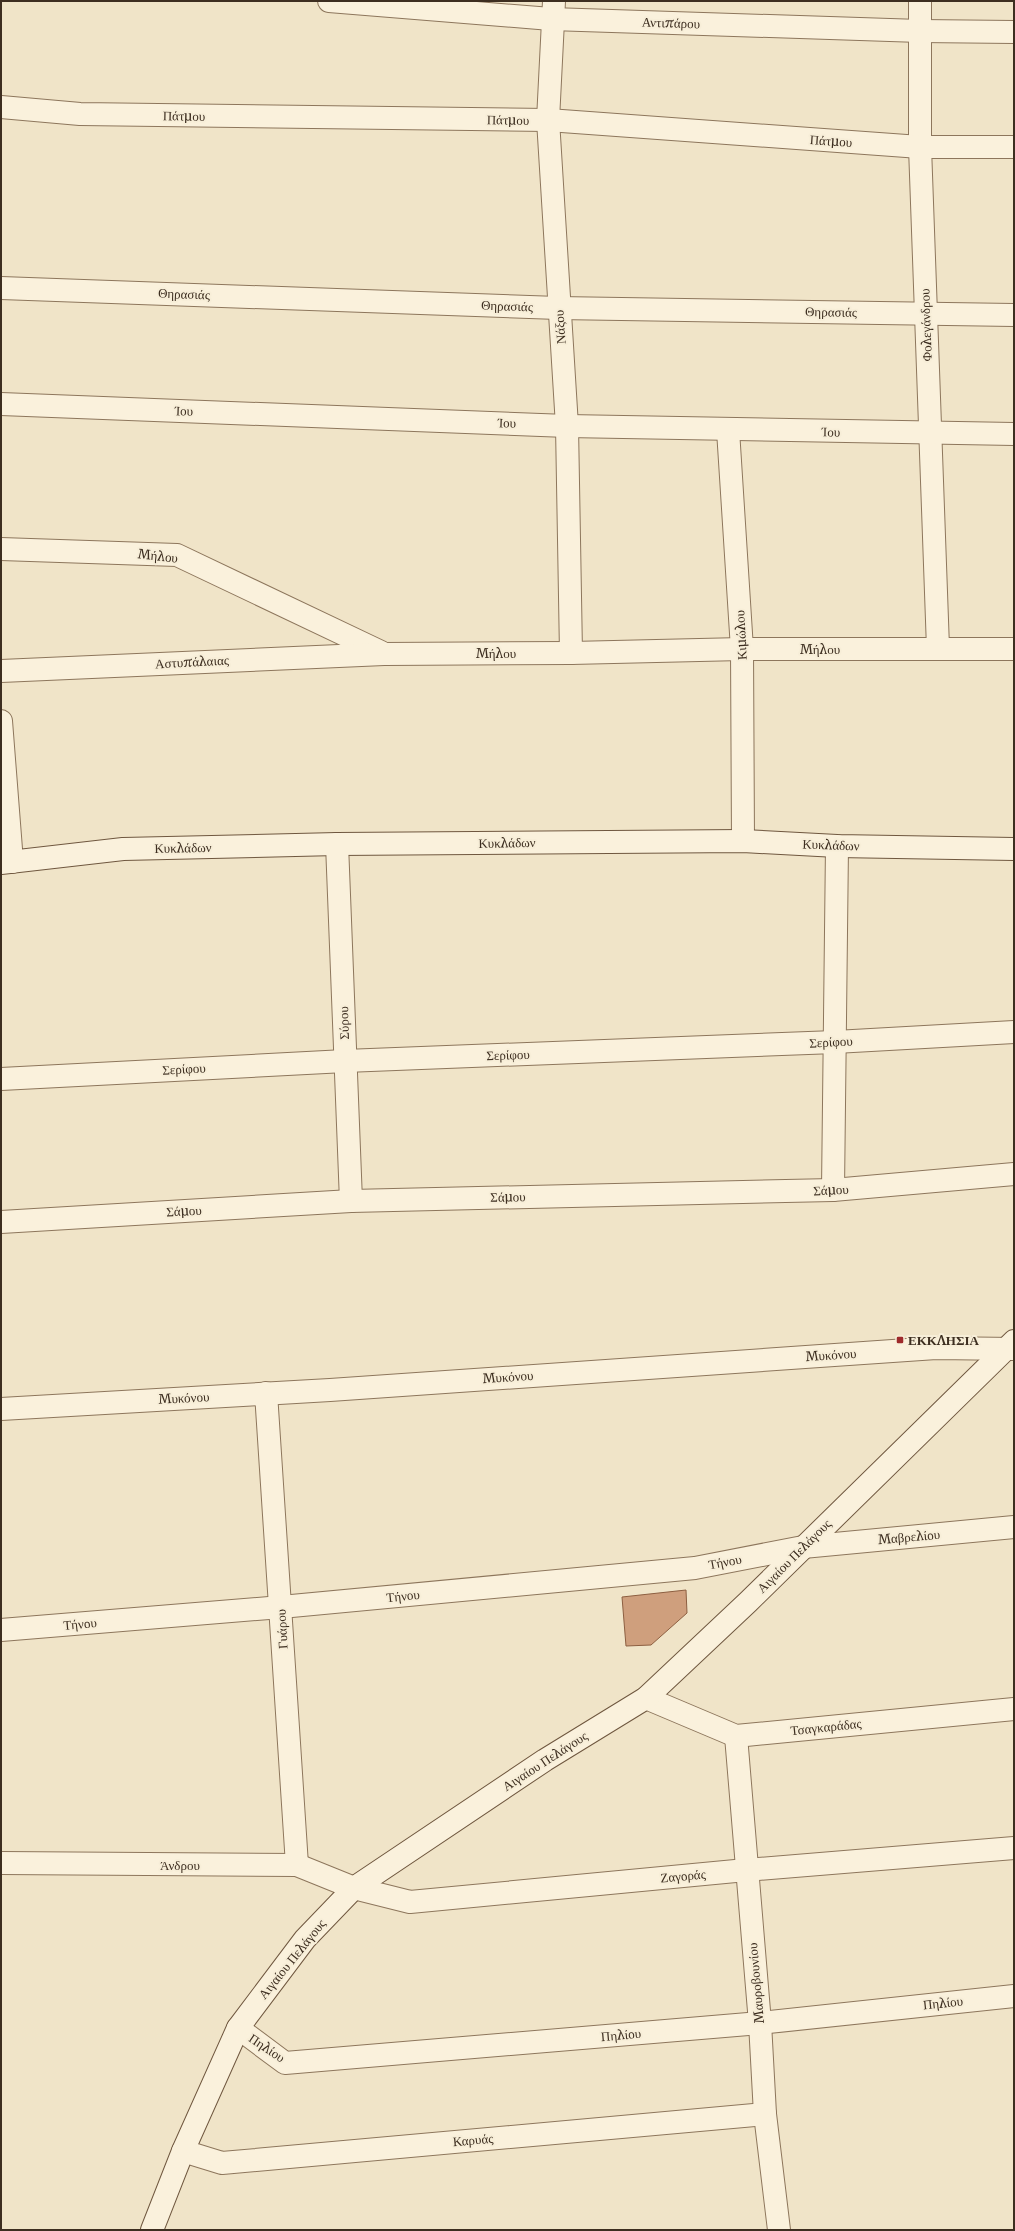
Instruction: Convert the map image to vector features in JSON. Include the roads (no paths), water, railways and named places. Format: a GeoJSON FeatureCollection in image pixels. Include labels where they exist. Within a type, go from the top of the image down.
{"type":"FeatureCollection","features":[{"type":"Feature","properties":{"kind":"street","name":"Αντιπάρου"},"geometry":{"type":"LineString","coordinates":[[329,1],[552,10],[920,31],[1014,32]]}},
{"type":"Feature","properties":{"kind":"street","name":"Φολεγάνδρου"},"geometry":{"type":"LineString","coordinates":[[920,1],[920,147],[938,648]]}},
{"type":"Feature","properties":{"kind":"street","name":"Νάξου"},"geometry":{"type":"LineString","coordinates":[[552,10],[548,120],[558,308],[567,426],[571,653]]}},
{"type":"Feature","properties":{"kind":"street","name":"Πάτμου"},"geometry":{"type":"LineString","coordinates":[[1,107],[80,114],[548,120],[920,147],[1014,147]]}},
{"type":"Feature","properties":{"kind":"street","name":"Θηρασιάς"},"geometry":{"type":"LineString","coordinates":[[1,288],[558,308],[1014,315]]}},
{"type":"Feature","properties":{"kind":"street","name":"Ίου"},"geometry":{"type":"LineString","coordinates":[[1,404],[567,426],[931,434],[1014,434]]}},
{"type":"Feature","properties":{"kind":"street","name":"Κιμώλου"},"geometry":{"type":"LineString","coordinates":[[728,430],[742,649],[743,840]]}},
{"type":"Feature","properties":{"kind":"street","name":"Μήλου"},"geometry":{"type":"LineString","coordinates":[[1,549],[177,555],[384,654],[571,653],[742,649],[1014,649]]}},
{"type":"Feature","properties":{"kind":"street","name":"Αστυπάλαιας"},"geometry":{"type":"LineString","coordinates":[[1,671],[384,654]]}},
{"type":"Feature","properties":{"kind":"street"},"geometry":{"type":"LineString","coordinates":[[1,721],[6,862]]}},
{"type":"Feature","properties":{"kind":"street","name":"Κυκλάδων"},"geometry":{"type":"LineString","coordinates":[[6,862],[123,849],[337,844],[743,840],[837,846],[1014,849]]}},
{"type":"Feature","properties":{"kind":"street","name":"Σύρου"},"geometry":{"type":"LineString","coordinates":[[337,844],[351,1201]]}},
{"type":"Feature","properties":{"kind":"street"},"geometry":{"type":"LineString","coordinates":[[833,1190],[837,846]]}},
{"type":"Feature","properties":{"kind":"street","name":"Σερίφου"},"geometry":{"type":"LineString","coordinates":[[1,1078],[835,1042],[1014,1032]]}},
{"type":"Feature","properties":{"kind":"street","name":"Σάμου"},"geometry":{"type":"LineString","coordinates":[[1,1222],[351,1201],[833,1190],[1014,1174]]}},
{"type":"Feature","properties":{"kind":"street","name":"Μυκόνου"},"geometry":{"type":"LineString","coordinates":[[1,1409],[266,1393],[936,1348],[1012,1347]]}},
{"type":"Feature","properties":{"kind":"street","name":"Αιγαίου Πελάγους"},"geometry":{"type":"LineString","coordinates":[[152,2230],[183,2151],[238,2028],[305,1939],[354,1888],[545,1760],[646,1698],[1012,1347]]}},
{"type":"Feature","properties":{"kind":"street","name":"Γυάρου"},"geometry":{"type":"LineString","coordinates":[[266,1393],[297,1865]]}},
{"type":"Feature","properties":{"kind":"street","name":"Μαβρελίου"},"geometry":{"type":"LineString","coordinates":[[803,1547],[1014,1527]]}},
{"type":"Feature","properties":{"kind":"street","name":"Τήνου"},"geometry":{"type":"LineString","coordinates":[[1,1630],[281,1608],[695,1568],[803,1547]]}},
{"type":"Feature","properties":{"kind":"street","name":"Τσαγκαράδας"},"geometry":{"type":"LineString","coordinates":[[646,1698],[736,1736],[1014,1709]]}},
{"type":"Feature","properties":{"kind":"street","name":"Μαυροβουνίου"},"geometry":{"type":"LineString","coordinates":[[736,1736],[746,1870],[760,2023],[765,2114],[779,2230]]}},
{"type":"Feature","properties":{"kind":"street","name":"Ζαγοράς"},"geometry":{"type":"LineString","coordinates":[[354,1888],[410,1902],[746,1870],[1014,1848]]}},
{"type":"Feature","properties":{"kind":"street","name":"Άνδρου"},"geometry":{"type":"LineString","coordinates":[[1,1863],[297,1865],[354,1888]]}},
{"type":"Feature","properties":{"kind":"street","name":"Πηλίου"},"geometry":{"type":"LineString","coordinates":[[238,2028],[285,2063],[760,2023],[1014,1996]]}},
{"type":"Feature","properties":{"kind":"street","name":"Καρυάς"},"geometry":{"type":"LineString","coordinates":[[183,2151],[222,2163],[765,2114]]}},
{"type":"Feature","properties":{"kind":"place","name":"ΕΚΚΛΗΣΙΑ"},"geometry":{"type":"Point","coordinates":[900,1340]}}]}
